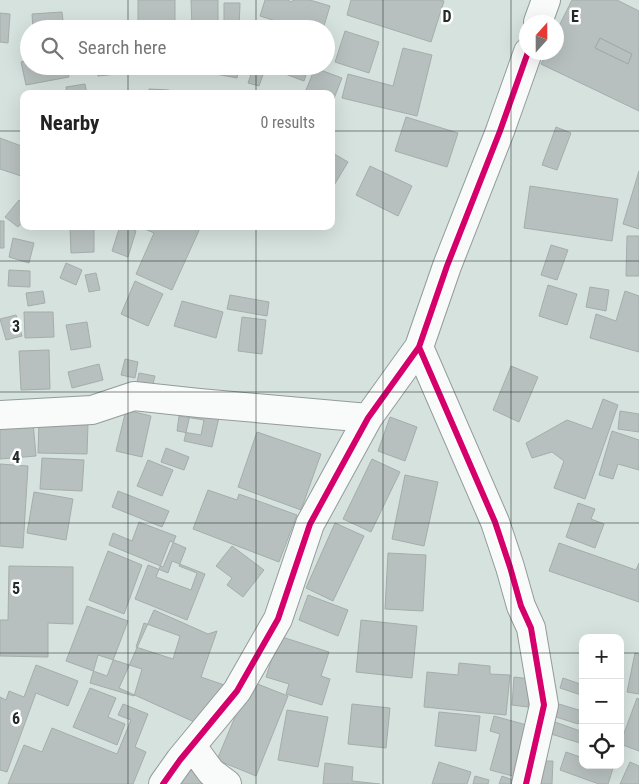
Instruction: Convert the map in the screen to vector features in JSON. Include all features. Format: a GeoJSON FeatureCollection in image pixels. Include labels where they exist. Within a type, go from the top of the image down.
{"type":"FeatureCollection","features":[{"type":"Feature","properties":{"kind":"street"},"geometry":{"type":"LineString","coordinates":[[541,15],[546,0]]}},
{"type":"Feature","properties":{"kind":"street"},"geometry":{"type":"LineString","coordinates":[[163,784],[237,690],[278,619],[310,524],[368,418],[419,347],[447,266],[500,131],[525,60]]}},
{"type":"Feature","properties":{"kind":"street"},"geometry":{"type":"LineString","coordinates":[[419,347],[495,522],[521,606],[531,628],[544,705],[526,784]]}},
{"type":"Feature","properties":{"kind":"street"},"geometry":{"type":"LineString","coordinates":[[0,415],[92,410],[134,396],[368,418]]}},
{"type":"Feature","properties":{"kind":"street"},"geometry":{"type":"LineString","coordinates":[[192,746],[211,772],[227,784]]}},
{"type":"Feature","properties":{"kind":"building"},"geometry":{"type":"Polygon","coordinates":[[[138,0],[175,0],[175,20],[138,20],[138,0]]]}},
{"type":"Feature","properties":{"kind":"building"},"geometry":{"type":"Polygon","coordinates":[[[191,0],[218,0],[218,20],[192,20],[191,0]]]}},
{"type":"Feature","properties":{"kind":"building"},"geometry":{"type":"Polygon","coordinates":[[[265,0],[287,0],[292,2],[293,0],[310,0],[330,6],[326,20],[273,20],[260,16],[265,0]]]}},
{"type":"Feature","properties":{"kind":"building"},"geometry":{"type":"Polygon","coordinates":[[[351,0],[444,1],[431,42],[347,15],[351,0]]]}},
{"type":"Feature","properties":{"kind":"building"},"geometry":{"type":"Polygon","coordinates":[[[572,0],[617,0],[639,11],[639,111],[541,64],[543,60],[564,60],[564,16],[572,0]],[[600,38],[595,48],[628,64],[632,54],[600,38]]]}},
{"type":"Feature","properties":{"kind":"building"},"geometry":{"type":"Polygon","coordinates":[[[224,3],[240,3],[239,20],[224,20],[224,3]]]}},
{"type":"Feature","properties":{"kind":"building"},"geometry":{"type":"Polygon","coordinates":[[[62,12],[63,20],[32,20],[32,14],[62,12]]]}},
{"type":"Feature","properties":{"kind":"building"},"geometry":{"type":"Polygon","coordinates":[[[0,13],[10,14],[8,43],[0,42],[0,13]]]}},
{"type":"Feature","properties":{"kind":"building"},"geometry":{"type":"Polygon","coordinates":[[[345,31],[379,42],[369,73],[335,62],[345,31]]]}},
{"type":"Feature","properties":{"kind":"building"},"geometry":{"type":"Polygon","coordinates":[[[600,38],[632,54],[628,64],[595,48],[600,38]]]}},
{"type":"Feature","properties":{"kind":"building"},"geometry":{"type":"Polygon","coordinates":[[[403,48],[432,55],[417,116],[342,98],[348,74],[393,86],[403,48]]]}},
{"type":"Feature","properties":{"kind":"building"},"geometry":{"type":"Polygon","coordinates":[[[24,75],[69,75],[69,77],[26,85],[24,75]]]}},
{"type":"Feature","properties":{"kind":"building"},"geometry":{"type":"Polygon","coordinates":[[[221,75],[238,75],[237,78],[221,75]]]}},
{"type":"Feature","properties":{"kind":"building"},"geometry":{"type":"Polygon","coordinates":[[[251,75],[263,75],[259,86],[248,83],[251,75]]]}},
{"type":"Feature","properties":{"kind":"building"},"geometry":{"type":"Polygon","coordinates":[[[288,75],[306,75],[304,81],[288,75]]]}},
{"type":"Feature","properties":{"kind":"building"},"geometry":{"type":"Polygon","coordinates":[[[312,75],[334,75],[342,78],[335,96],[335,90],[306,90],[312,75]]]}},
{"type":"Feature","properties":{"kind":"building"},"geometry":{"type":"Polygon","coordinates":[[[85,84],[86,90],[66,90],[66,87],[85,84]]]}},
{"type":"Feature","properties":{"kind":"building"},"geometry":{"type":"Polygon","coordinates":[[[406,117],[458,133],[447,167],[395,151],[406,117]]]}},
{"type":"Feature","properties":{"kind":"building"},"geometry":{"type":"Polygon","coordinates":[[[556,127],[571,133],[557,170],[542,165],[556,127]]]}},
{"type":"Feature","properties":{"kind":"building"},"geometry":{"type":"Polygon","coordinates":[[[0,138],[20,146],[20,176],[0,169],[0,138]]]}},
{"type":"Feature","properties":{"kind":"building"},"geometry":{"type":"Polygon","coordinates":[[[335,154],[348,162],[335,184],[335,154]]]}},
{"type":"Feature","properties":{"kind":"building"},"geometry":{"type":"Polygon","coordinates":[[[370,166],[412,186],[398,216],[356,195],[370,166]]]}},
{"type":"Feature","properties":{"kind":"building"},"geometry":{"type":"Polygon","coordinates":[[[639,171],[639,229],[623,224],[639,171]]]}},
{"type":"Feature","properties":{"kind":"building"},"geometry":{"type":"Polygon","coordinates":[[[530,186],[618,199],[612,241],[524,228],[530,186]]]}},
{"type":"Feature","properties":{"kind":"building"},"geometry":{"type":"Polygon","coordinates":[[[20,201],[20,225],[18,227],[5,217],[20,201]]]}},
{"type":"Feature","properties":{"kind":"building"},"geometry":{"type":"Polygon","coordinates":[[[0,221],[4,221],[4,248],[0,248],[0,221]]]}},
{"type":"Feature","properties":{"kind":"building"},"geometry":{"type":"Polygon","coordinates":[[[70,230],[94,230],[94,252],[71,253],[70,230]]]}},
{"type":"Feature","properties":{"kind":"building"},"geometry":{"type":"Polygon","coordinates":[[[119,230],[136,231],[128,257],[112,251],[119,230]]]}},
{"type":"Feature","properties":{"kind":"building"},"geometry":{"type":"Polygon","coordinates":[[[147,230],[199,230],[172,290],[136,274],[154,233],[147,230]]]}},
{"type":"Feature","properties":{"kind":"building"},"geometry":{"type":"Polygon","coordinates":[[[627,236],[639,236],[639,276],[626,276],[627,236]]]}},
{"type":"Feature","properties":{"kind":"building"},"geometry":{"type":"Polygon","coordinates":[[[13,238],[34,243],[29,263],[9,257],[13,238]]]}},
{"type":"Feature","properties":{"kind":"building"},"geometry":{"type":"Polygon","coordinates":[[[551,245],[568,250],[557,280],[541,275],[551,245]]]}},
{"type":"Feature","properties":{"kind":"building"},"geometry":{"type":"Polygon","coordinates":[[[66,263],[82,270],[76,285],[60,278],[66,263]]]}},
{"type":"Feature","properties":{"kind":"building"},"geometry":{"type":"Polygon","coordinates":[[[9,270],[30,271],[30,287],[8,286],[9,270]]]}},
{"type":"Feature","properties":{"kind":"building"},"geometry":{"type":"Polygon","coordinates":[[[96,273],[100,290],[89,292],[85,275],[96,273]]]}},
{"type":"Feature","properties":{"kind":"building"},"geometry":{"type":"Polygon","coordinates":[[[135,281],[163,294],[148,326],[121,314],[135,281]]]}},
{"type":"Feature","properties":{"kind":"building"},"geometry":{"type":"Polygon","coordinates":[[[548,285],[577,294],[567,325],[539,316],[548,285]]]}},
{"type":"Feature","properties":{"kind":"building"},"geometry":{"type":"Polygon","coordinates":[[[590,287],[609,290],[606,311],[586,307],[590,287]]]}},
{"type":"Feature","properties":{"kind":"building"},"geometry":{"type":"Polygon","coordinates":[[[43,291],[45,303],[28,306],[26,293],[43,291]]]}},
{"type":"Feature","properties":{"kind":"building"},"geometry":{"type":"Polygon","coordinates":[[[625,291],[639,296],[639,352],[590,338],[596,314],[616,321],[625,291]]]}},
{"type":"Feature","properties":{"kind":"building"},"geometry":{"type":"Polygon","coordinates":[[[230,295],[269,302],[267,316],[227,309],[230,295]]]}},
{"type":"Feature","properties":{"kind":"building"},"geometry":{"type":"Polygon","coordinates":[[[182,301],[223,312],[216,338],[174,326],[182,301]]]}},
{"type":"Feature","properties":{"kind":"building"},"geometry":{"type":"Polygon","coordinates":[[[24,312],[53,312],[54,337],[25,338],[24,312]]]}},
{"type":"Feature","properties":{"kind":"building"},"geometry":{"type":"Polygon","coordinates":[[[16,315],[22,336],[6,340],[0,319],[16,315]]]}},
{"type":"Feature","properties":{"kind":"building"},"geometry":{"type":"Polygon","coordinates":[[[242,317],[266,320],[262,354],[238,351],[242,317]]]}},
{"type":"Feature","properties":{"kind":"building"},"geometry":{"type":"Polygon","coordinates":[[[87,322],[91,347],[71,350],[66,325],[87,322]]]}},
{"type":"Feature","properties":{"kind":"building"},"geometry":{"type":"Polygon","coordinates":[[[49,350],[50,389],[21,390],[19,351],[49,350]]]}},
{"type":"Feature","properties":{"kind":"building"},"geometry":{"type":"Polygon","coordinates":[[[125,359],[138,362],[135,378],[121,375],[125,359]]]}},
{"type":"Feature","properties":{"kind":"building"},"geometry":{"type":"Polygon","coordinates":[[[99,364],[103,380],[72,388],[68,372],[99,364]]]}},
{"type":"Feature","properties":{"kind":"building"},"geometry":{"type":"Polygon","coordinates":[[[511,366],[538,377],[519,422],[493,410],[511,366]]]}},
{"type":"Feature","properties":{"kind":"building"},"geometry":{"type":"Polygon","coordinates":[[[139,373],[155,376],[150,395],[135,392],[139,373]]]}},
{"type":"Feature","properties":{"kind":"building"},"geometry":{"type":"Polygon","coordinates":[[[603,399],[618,405],[585,499],[554,488],[564,461],[552,452],[532,458],[526,443],[567,420],[592,429],[603,399]]]}},
{"type":"Feature","properties":{"kind":"building"},"geometry":{"type":"Polygon","coordinates":[[[193,402],[221,409],[212,447],[184,441],[193,402]]]}},
{"type":"Feature","properties":{"kind":"building"},"geometry":{"type":"Polygon","coordinates":[[[126,410],[151,416],[142,457],[116,451],[126,410]]]}},
{"type":"Feature","properties":{"kind":"building"},"geometry":{"type":"Polygon","coordinates":[[[620,411],[639,414],[639,432],[618,429],[620,411]]]}},
{"type":"Feature","properties":{"kind":"building"},"geometry":{"type":"Polygon","coordinates":[[[179,416],[204,420],[201,435],[177,431],[179,416]]]}},
{"type":"Feature","properties":{"kind":"building"},"geometry":{"type":"Polygon","coordinates":[[[390,417],[417,427],[405,461],[378,451],[390,417]]]}},
{"type":"Feature","properties":{"kind":"building"},"geometry":{"type":"Polygon","coordinates":[[[39,421],[88,423],[87,454],[38,453],[39,421]]]}},
{"type":"Feature","properties":{"kind":"building"},"geometry":{"type":"Polygon","coordinates":[[[33,422],[36,456],[0,459],[0,424],[33,422]]]}},
{"type":"Feature","properties":{"kind":"building"},"geometry":{"type":"Polygon","coordinates":[[[612,431],[639,440],[639,470],[618,464],[613,479],[599,475],[612,431]]]}},
{"type":"Feature","properties":{"kind":"building"},"geometry":{"type":"Polygon","coordinates":[[[257,432],[321,454],[301,510],[238,487],[257,432]]]}},
{"type":"Feature","properties":{"kind":"building"},"geometry":{"type":"Polygon","coordinates":[[[166,448],[189,457],[184,470],[161,462],[166,448]]]}},
{"type":"Feature","properties":{"kind":"building"},"geometry":{"type":"Polygon","coordinates":[[[42,458],[84,460],[82,491],[40,489],[42,458]]]}},
{"type":"Feature","properties":{"kind":"building"},"geometry":{"type":"Polygon","coordinates":[[[372,459],[400,472],[371,532],[343,519],[372,459]]]}},
{"type":"Feature","properties":{"kind":"building"},"geometry":{"type":"Polygon","coordinates":[[[148,460],[173,470],[162,496],[137,486],[148,460]]]}},
{"type":"Feature","properties":{"kind":"building"},"geometry":{"type":"Polygon","coordinates":[[[0,464],[28,466],[23,548],[0,546],[0,464]]]}},
{"type":"Feature","properties":{"kind":"building"},"geometry":{"type":"Polygon","coordinates":[[[405,475],[438,482],[424,546],[392,539],[405,475]]]}},
{"type":"Feature","properties":{"kind":"building"},"geometry":{"type":"Polygon","coordinates":[[[208,490],[237,500],[239,494],[297,515],[279,562],[193,529],[208,490]]]}},
{"type":"Feature","properties":{"kind":"building"},"geometry":{"type":"Polygon","coordinates":[[[118,491],[169,511],[162,527],[112,507],[118,491]]]}},
{"type":"Feature","properties":{"kind":"building"},"geometry":{"type":"Polygon","coordinates":[[[34,492],[73,499],[66,540],[27,533],[34,492]]]}},
{"type":"Feature","properties":{"kind":"building"},"geometry":{"type":"Polygon","coordinates":[[[578,503],[595,509],[591,519],[604,524],[595,548],[566,537],[578,503]]]}},
{"type":"Feature","properties":{"kind":"building"},"geometry":{"type":"Polygon","coordinates":[[[139,522],[176,536],[163,567],[109,545],[113,533],[132,541],[139,522]]]}},
{"type":"Feature","properties":{"kind":"building"},"geometry":{"type":"Polygon","coordinates":[[[335,523],[364,536],[333,601],[306,588],[335,523]]]}},
{"type":"Feature","properties":{"kind":"building"},"geometry":{"type":"Polygon","coordinates":[[[170,541],[186,548],[179,566],[197,573],[191,590],[156,577],[170,541]]]}},
{"type":"Feature","properties":{"kind":"building"},"geometry":{"type":"Polygon","coordinates":[[[559,543],[636,570],[639,563],[639,602],[549,571],[559,543]]]}},
{"type":"Feature","properties":{"kind":"building"},"geometry":{"type":"Polygon","coordinates":[[[232,546],[264,570],[243,597],[227,585],[232,578],[216,566],[232,546]]]}},
{"type":"Feature","properties":{"kind":"building"},"geometry":{"type":"Polygon","coordinates":[[[108,551],[142,565],[124,614],[89,600],[108,551]]]}},
{"type":"Feature","properties":{"kind":"building"},"geometry":{"type":"Polygon","coordinates":[[[388,553],[426,555],[423,611],[385,609],[388,553]]]}},
{"type":"Feature","properties":{"kind":"building"},"geometry":{"type":"Polygon","coordinates":[[[172,561],[205,574],[187,620],[135,599],[148,565],[168,573],[172,561]]]}},
{"type":"Feature","properties":{"kind":"building"},"geometry":{"type":"Polygon","coordinates":[[[9,566],[73,567],[73,624],[48,623],[48,657],[0,656],[0,620],[8,620],[9,566]]]}},
{"type":"Feature","properties":{"kind":"building"},"geometry":{"type":"Polygon","coordinates":[[[308,595],[348,610],[338,636],[299,620],[308,595]]]}},
{"type":"Feature","properties":{"kind":"building"},"geometry":{"type":"Polygon","coordinates":[[[87,606],[128,621],[107,676],[66,661],[87,606]]]}},
{"type":"Feature","properties":{"kind":"building"},"geometry":{"type":"Polygon","coordinates":[[[154,610],[208,634],[217,631],[201,677],[230,687],[201,725],[119,688],[154,610]]]}},
{"type":"Feature","properties":{"kind":"building"},"geometry":{"type":"Polygon","coordinates":[[[361,620],[417,626],[412,678],[356,672],[361,620]]]}},
{"type":"Feature","properties":{"kind":"building"},"geometry":{"type":"Polygon","coordinates":[[[144,623],[180,636],[173,659],[136,647],[144,623]]]}},
{"type":"Feature","properties":{"kind":"building"},"geometry":{"type":"Polygon","coordinates":[[[279,636],[329,652],[321,676],[330,679],[322,705],[286,694],[289,684],[266,677],[279,636]]]}},
{"type":"Feature","properties":{"kind":"building"},"geometry":{"type":"Polygon","coordinates":[[[635,653],[639,654],[639,694],[627,692],[635,653]]]}},
{"type":"Feature","properties":{"kind":"building"},"geometry":{"type":"Polygon","coordinates":[[[98,655],[142,669],[134,696],[90,683],[98,655]]]}},
{"type":"Feature","properties":{"kind":"building"},"geometry":{"type":"Polygon","coordinates":[[[459,663],[490,666],[490,674],[510,675],[506,715],[424,707],[427,672],[458,675],[459,663]]]}},
{"type":"Feature","properties":{"kind":"building"},"geometry":{"type":"Polygon","coordinates":[[[36,665],[78,681],[68,706],[36,693],[7,772],[0,770],[0,697],[6,700],[9,691],[24,697],[36,665]]]}},
{"type":"Feature","properties":{"kind":"building"},"geometry":{"type":"Polygon","coordinates":[[[514,677],[531,679],[528,707],[512,705],[514,677]]]}},
{"type":"Feature","properties":{"kind":"building"},"geometry":{"type":"Polygon","coordinates":[[[563,678],[579,684],[579,694],[560,688],[563,678]]]}},
{"type":"Feature","properties":{"kind":"building"},"geometry":{"type":"Polygon","coordinates":[[[250,681],[288,696],[256,776],[217,760],[250,681]]]}},
{"type":"Feature","properties":{"kind":"building"},"geometry":{"type":"Polygon","coordinates":[[[90,688],[116,698],[108,717],[125,724],[117,745],[73,727],[90,688]]]}},
{"type":"Feature","properties":{"kind":"building"},"geometry":{"type":"Polygon","coordinates":[[[637,698],[639,699],[639,751],[624,745],[624,733],[637,698]]]}},
{"type":"Feature","properties":{"kind":"building"},"geometry":{"type":"Polygon","coordinates":[[[123,704],[148,714],[135,747],[146,752],[133,784],[8,784],[24,745],[42,752],[52,728],[117,754],[131,720],[118,715],[123,704]]]}},
{"type":"Feature","properties":{"kind":"building"},"geometry":{"type":"Polygon","coordinates":[[[352,704],[390,708],[386,748],[348,744],[352,704]]]}},
{"type":"Feature","properties":{"kind":"building"},"geometry":{"type":"Polygon","coordinates":[[[559,704],[579,710],[578,724],[556,717],[559,704]]]}},
{"type":"Feature","properties":{"kind":"building"},"geometry":{"type":"Polygon","coordinates":[[[287,710],[328,717],[318,767],[278,760],[287,710]]]}},
{"type":"Feature","properties":{"kind":"building"},"geometry":{"type":"Polygon","coordinates":[[[439,712],[480,716],[476,751],[435,746],[439,712]]]}},
{"type":"Feature","properties":{"kind":"building"},"geometry":{"type":"Polygon","coordinates":[[[494,716],[534,727],[520,778],[490,770],[500,734],[490,731],[494,716]]]}},
{"type":"Feature","properties":{"kind":"building"},"geometry":{"type":"Polygon","coordinates":[[[555,722],[579,731],[579,743],[551,734],[555,722]]]}},
{"type":"Feature","properties":{"kind":"building"},"geometry":{"type":"Polygon","coordinates":[[[566,752],[579,757],[579,769],[613,769],[608,784],[599,784],[560,770],[566,752]]]}},
{"type":"Feature","properties":{"kind":"building"},"geometry":{"type":"Polygon","coordinates":[[[183,760],[211,784],[167,784],[183,760]]]}},
{"type":"Feature","properties":{"kind":"building"},"geometry":{"type":"Polygon","coordinates":[[[539,761],[553,761],[552,784],[538,784],[539,761]]]}},
{"type":"Feature","properties":{"kind":"building"},"geometry":{"type":"Polygon","coordinates":[[[439,762],[471,772],[467,784],[432,784],[439,762]]]}},
{"type":"Feature","properties":{"kind":"building"},"geometry":{"type":"Polygon","coordinates":[[[630,762],[639,766],[639,784],[620,784],[630,762]]]}},
{"type":"Feature","properties":{"kind":"building"},"geometry":{"type":"Polygon","coordinates":[[[325,763],[353,767],[352,781],[380,784],[323,784],[325,763]]]}},
{"type":"Feature","properties":{"kind":"building"},"geometry":{"type":"Polygon","coordinates":[[[475,776],[489,780],[488,784],[473,784],[475,776]]]}},
{"type":"Feature","properties":{"kind":"building"},"geometry":{"type":"Polygon","coordinates":[[[502,776],[521,783],[499,784],[502,776]]]}},
{"type":"Feature","properties":{"kind":"cycle path"},"geometry":{"type":"LineString","coordinates":[[163,784],[180,760],[237,691],[278,619],[310,524],[368,418],[419,347],[447,266],[500,131],[525,60]]}},
{"type":"Feature","properties":{"kind":"cycle path"},"geometry":{"type":"LineString","coordinates":[[419,347],[495,522],[521,606],[531,628],[544,705],[526,784]]}}]}
